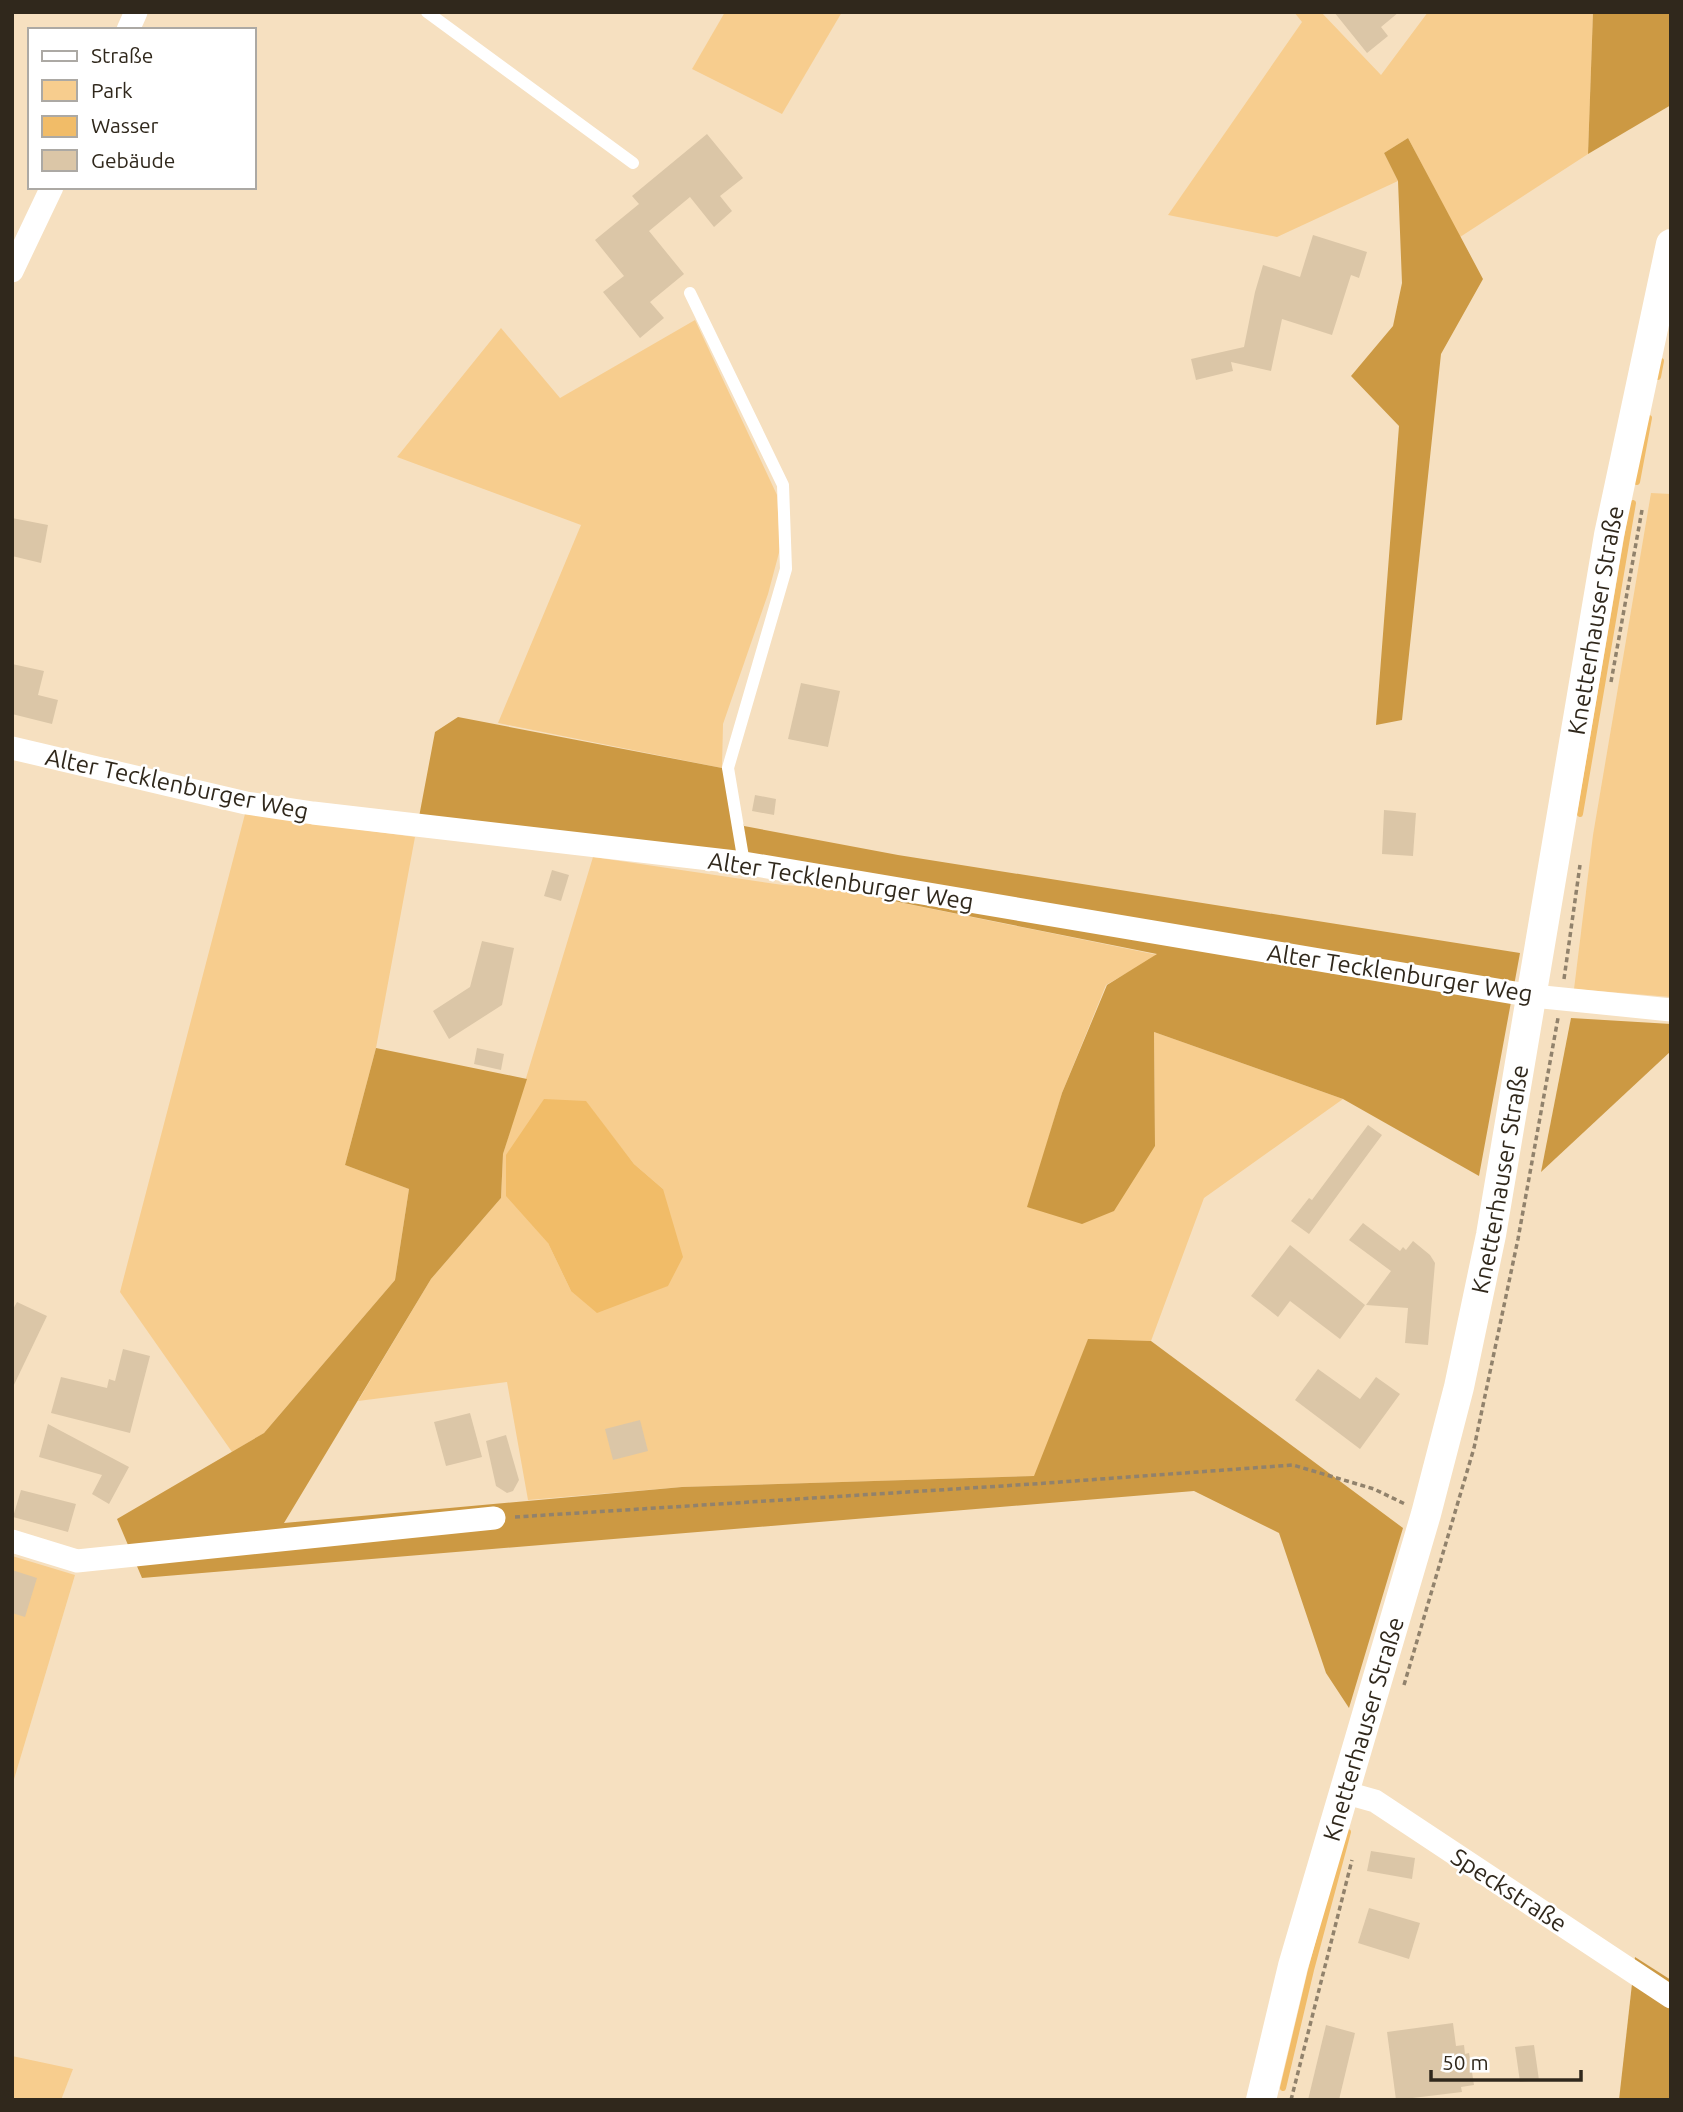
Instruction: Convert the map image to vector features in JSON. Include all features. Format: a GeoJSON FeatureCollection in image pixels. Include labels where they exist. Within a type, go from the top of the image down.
{"type":"FeatureCollection","features":[{"type":"Feature","properties":{"kind":"street"},"geometry":{"type":"LineString","coordinates":[[129,28],[136,12]]}},
{"type":"Feature","properties":{"kind":"street"},"geometry":{"type":"LineString","coordinates":[[12,271],[51,189]]}},
{"type":"Feature","properties":{"kind":"street","name":"Knetterhauser Straße"},"geometry":{"type":"LineString","coordinates":[[1261,2100],[1293,1966],[1342,1792],[1426,1514],[1459,1387],[1491,1235],[1609,535],[1671,244]]}},
{"type":"Feature","properties":{"kind":"street","name":"Alter Tecklenburger Weg"},"geometry":{"type":"LineString","coordinates":[[12,748],[246,803],[744,863],[1533,996],[1671,1010]]}},
{"type":"Feature","properties":{"kind":"street"},"geometry":{"type":"LineString","coordinates":[[12,1541],[77,1561],[494,1518]]}},
{"type":"Feature","properties":{"kind":"street","name":"Speckstraße"},"geometry":{"type":"LineString","coordinates":[[1342,1792],[1375,1801],[1671,1997]]}},
{"type":"Feature","properties":{"kind":"lane"},"geometry":{"type":"LineString","coordinates":[[427,12],[633,163]]}},
{"type":"Feature","properties":{"kind":"lane"},"geometry":{"type":"LineString","coordinates":[[690,293],[783,485],[786,569],[728,768],[744,863]]}},
{"type":"Feature","properties":{"kind":"path"},"geometry":{"type":"LineString","coordinates":[[494,1518],[1293,1465],[1374,1489],[1426,1514]]}},
{"type":"Feature","properties":{"kind":"path"},"geometry":{"type":"LineString","coordinates":[[1291,2100],[1354,1851]]}},
{"type":"Feature","properties":{"kind":"green space"},"geometry":{"type":"Polygon","coordinates":[[[725,12],[842,12],[782,114],[692,69],[725,12]]]}},
{"type":"Feature","properties":{"kind":"green space"},"geometry":{"type":"Polygon","coordinates":[[[1294,12],[1321,12],[1381,75],[1428,12],[1593,12],[1588,154],[1460,237],[1408,138],[1384,153],[1398,181],[1277,237],[1168,215],[1302,22],[1294,12]]]}},
{"type":"Feature","properties":{"kind":"green space"},"geometry":{"type":"Polygon","coordinates":[[[695,320],[777,495],[780,549],[768,594],[723,724],[722,768],[498,723],[581,525],[397,457],[501,328],[560,398],[695,320]]]}},
{"type":"Feature","properties":{"kind":"green space"},"geometry":{"type":"Polygon","coordinates":[[[1651,493],[1671,494],[1671,997],[1574,989],[1593,835],[1651,493]]]}},
{"type":"Feature","properties":{"kind":"green space"},"geometry":{"type":"Polygon","coordinates":[[[245,814],[415,837],[376,1048],[345,1165],[409,1189],[395,1280],[264,1433],[232,1452],[120,1292],[245,814]]]}},
{"type":"Feature","properties":{"kind":"green space"},"geometry":{"type":"Polygon","coordinates":[[[593,857],[783,885],[829,888],[1158,955],[1106,985],[1062,1093],[1028,1207],[1155,1146],[1154,1032],[1343,1099],[1204,1198],[1151,1341],[1088,1340],[1035,1476],[682,1487],[528,1500],[507,1382],[358,1401],[431,1279],[501,1198],[503,1154],[593,857]],[[585,1101],[548,1243],[571,1291],[663,1189],[634,1164],[585,1101]]]}},
{"type":"Feature","properties":{"kind":"green space"},"geometry":{"type":"Polygon","coordinates":[[[12,1556],[75,1575],[12,1786],[12,1556]]]}},
{"type":"Feature","properties":{"kind":"green space"},"geometry":{"type":"Polygon","coordinates":[[[12,2056],[73,2069],[61,2100],[12,2100],[12,2056]]]}},
{"type":"Feature","properties":{"kind":"shaded area"},"geometry":{"type":"Polygon","coordinates":[[[1593,12],[1671,12],[1671,105],[1588,154],[1593,12]]]}},
{"type":"Feature","properties":{"kind":"shaded area"},"geometry":{"type":"Polygon","coordinates":[[[1408,138],[1483,279],[1441,354],[1402,720],[1376,725],[1399,426],[1351,376],[1393,326],[1402,283],[1398,181],[1384,153],[1408,138]]]}},
{"type":"Feature","properties":{"kind":"shaded area"},"geometry":{"type":"Polygon","coordinates":[[[458,717],[722,768],[744,826],[898,855],[1520,953],[1479,1176],[1343,1099],[1154,1032],[1155,1146],[1114,1211],[1082,1224],[1027,1207],[1062,1093],[1107,985],[1157,954],[829,888],[419,817],[435,732],[458,717]]]}},
{"type":"Feature","properties":{"kind":"shaded area"},"geometry":{"type":"Polygon","coordinates":[[[1571,1018],[1671,1024],[1671,1051],[1541,1172],[1571,1018]]]}},
{"type":"Feature","properties":{"kind":"shaded area"},"geometry":{"type":"Polygon","coordinates":[[[376,1048],[527,1079],[503,1154],[501,1198],[431,1279],[284,1523],[682,1487],[1034,1476],[1088,1339],[1151,1341],[1403,1528],[1349,1708],[1326,1673],[1279,1533],[1194,1491],[142,1578],[117,1519],[264,1433],[395,1280],[409,1189],[345,1165],[376,1048]]]}},
{"type":"Feature","properties":{"kind":"shaded area"},"geometry":{"type":"Polygon","coordinates":[[[1635,1957],[1671,1980],[1671,2100],[1619,2100],[1635,1957]]]}},
{"type":"Feature","properties":{"kind":"water"},"geometry":{"type":"Polygon","coordinates":[[[544,1099],[586,1101],[634,1164],[663,1189],[683,1257],[668,1286],[597,1313],[571,1291],[548,1243],[506,1196],[506,1155],[544,1099]]]}},
{"type":"Feature","properties":{"kind":"building"},"geometry":{"type":"Polygon","coordinates":[[[1334,12],[1399,12],[1381,27],[1388,36],[1367,53],[1334,12]]]}},
{"type":"Feature","properties":{"kind":"building"},"geometry":{"type":"Polygon","coordinates":[[[707,134],[743,178],[720,196],[732,211],[714,227],[690,197],[649,231],[684,274],[650,302],[664,318],[640,338],[603,292],[624,276],[595,240],[639,204],[632,196],[707,134]]]}},
{"type":"Feature","properties":{"kind":"building"},"geometry":{"type":"Polygon","coordinates":[[[1313,235],[1367,252],[1359,278],[1351,275],[1332,335],[1282,319],[1271,371],[1231,362],[1233,371],[1196,380],[1191,359],[1244,347],[1263,265],[1300,277],[1313,235]]]}},
{"type":"Feature","properties":{"kind":"building"},"geometry":{"type":"Polygon","coordinates":[[[12,518],[48,525],[41,563],[12,556],[12,518]]]}},
{"type":"Feature","properties":{"kind":"building"},"geometry":{"type":"Polygon","coordinates":[[[12,664],[44,671],[38,695],[58,700],[52,724],[12,714],[12,664]]]}},
{"type":"Feature","properties":{"kind":"building"},"geometry":{"type":"Polygon","coordinates":[[[801,683],[840,691],[828,747],[788,739],[801,683]]]}},
{"type":"Feature","properties":{"kind":"building"},"geometry":{"type":"Polygon","coordinates":[[[755,795],[776,799],[774,815],[752,811],[755,795]]]}},
{"type":"Feature","properties":{"kind":"building"},"geometry":{"type":"Polygon","coordinates":[[[1384,810],[1416,813],[1413,856],[1382,854],[1384,810]]]}},
{"type":"Feature","properties":{"kind":"building"},"geometry":{"type":"Polygon","coordinates":[[[552,870],[569,875],[561,901],[544,896],[552,870]]]}},
{"type":"Feature","properties":{"kind":"building"},"geometry":{"type":"Polygon","coordinates":[[[482,941],[514,948],[502,1005],[449,1039],[433,1011],[470,987],[482,941]]]}},
{"type":"Feature","properties":{"kind":"building"},"geometry":{"type":"Polygon","coordinates":[[[477,1048],[504,1054],[501,1070],[474,1064],[477,1048]]]}},
{"type":"Feature","properties":{"kind":"building"},"geometry":{"type":"Polygon","coordinates":[[[1368,1125],[1382,1135],[1309,1234],[1291,1221],[1309,1198],[1312,1200],[1368,1125]]]}},
{"type":"Feature","properties":{"kind":"building"},"geometry":{"type":"Polygon","coordinates":[[[1363,1223],[1400,1251],[1403,1247],[1406,1250],[1413,1241],[1430,1255],[1435,1263],[1428,1345],[1405,1343],[1408,1308],[1366,1305],[1391,1271],[1349,1240],[1363,1223]]]}},
{"type":"Feature","properties":{"kind":"building"},"geometry":{"type":"Polygon","coordinates":[[[1290,1245],[1365,1305],[1340,1339],[1290,1301],[1278,1317],[1251,1296],[1290,1245]]]}},
{"type":"Feature","properties":{"kind":"building"},"geometry":{"type":"Polygon","coordinates":[[[17,1302],[47,1316],[12,1389],[12,1311],[17,1302]]]}},
{"type":"Feature","properties":{"kind":"building"},"geometry":{"type":"Polygon","coordinates":[[[123,1349],[150,1356],[130,1433],[51,1413],[61,1377],[107,1388],[109,1379],[115,1381],[123,1349]]]}},
{"type":"Feature","properties":{"kind":"building"},"geometry":{"type":"Polygon","coordinates":[[[1318,1369],[1360,1399],[1376,1377],[1400,1394],[1360,1449],[1295,1400],[1318,1369]]]}},
{"type":"Feature","properties":{"kind":"building"},"geometry":{"type":"Polygon","coordinates":[[[470,1413],[482,1457],[446,1466],[434,1422],[470,1413]]]}},
{"type":"Feature","properties":{"kind":"building"},"geometry":{"type":"Polygon","coordinates":[[[640,1420],[648,1451],[613,1460],[605,1429],[640,1420]]]}},
{"type":"Feature","properties":{"kind":"building"},"geometry":{"type":"Polygon","coordinates":[[[48,1424],[129,1467],[109,1504],[92,1494],[102,1475],[39,1457],[48,1424]]]}},
{"type":"Feature","properties":{"kind":"building"},"geometry":{"type":"Polygon","coordinates":[[[506,1435],[519,1480],[513,1491],[507,1493],[496,1486],[486,1441],[506,1435]]]}},
{"type":"Feature","properties":{"kind":"building"},"geometry":{"type":"Polygon","coordinates":[[[21,1490],[76,1504],[68,1532],[13,1517],[21,1490]]]}},
{"type":"Feature","properties":{"kind":"building"},"geometry":{"type":"Polygon","coordinates":[[[12,1570],[37,1578],[25,1617],[12,1613],[12,1570]]]}},
{"type":"Feature","properties":{"kind":"building"},"geometry":{"type":"Polygon","coordinates":[[[1371,1851],[1415,1858],[1412,1879],[1367,1871],[1371,1851]]]}},
{"type":"Feature","properties":{"kind":"building"},"geometry":{"type":"Polygon","coordinates":[[[1369,1908],[1420,1923],[1409,1959],[1358,1943],[1369,1908]]]}},
{"type":"Feature","properties":{"kind":"building"},"geometry":{"type":"Polygon","coordinates":[[[1453,2023],[1456,2046],[1464,2045],[1465,2054],[1469,2053],[1474,2085],[1461,2087],[1462,2092],[1396,2100],[1387,2032],[1453,2023]]]}},
{"type":"Feature","properties":{"kind":"building"},"geometry":{"type":"Polygon","coordinates":[[[1326,2025],[1355,2033],[1339,2100],[1308,2100],[1326,2025]]]}},
{"type":"Feature","properties":{"kind":"building"},"geometry":{"type":"Polygon","coordinates":[[[1534,2045],[1539,2080],[1520,2082],[1515,2047],[1534,2045]]]}},
{"type":"Feature","properties":{"kind":"waterway"},"geometry":{"type":"LineString","coordinates":[[1658,377],[1661,361]]}},
{"type":"Feature","properties":{"kind":"waterway"},"geometry":{"type":"LineString","coordinates":[[1637,482],[1649,418]]}},
{"type":"Feature","properties":{"kind":"waterway"},"geometry":{"type":"LineString","coordinates":[[1580,814],[1633,503]]}},
{"type":"Feature","properties":{"kind":"waterway"},"geometry":{"type":"LineString","coordinates":[[1283,2088],[1348,1832]]}}]}
